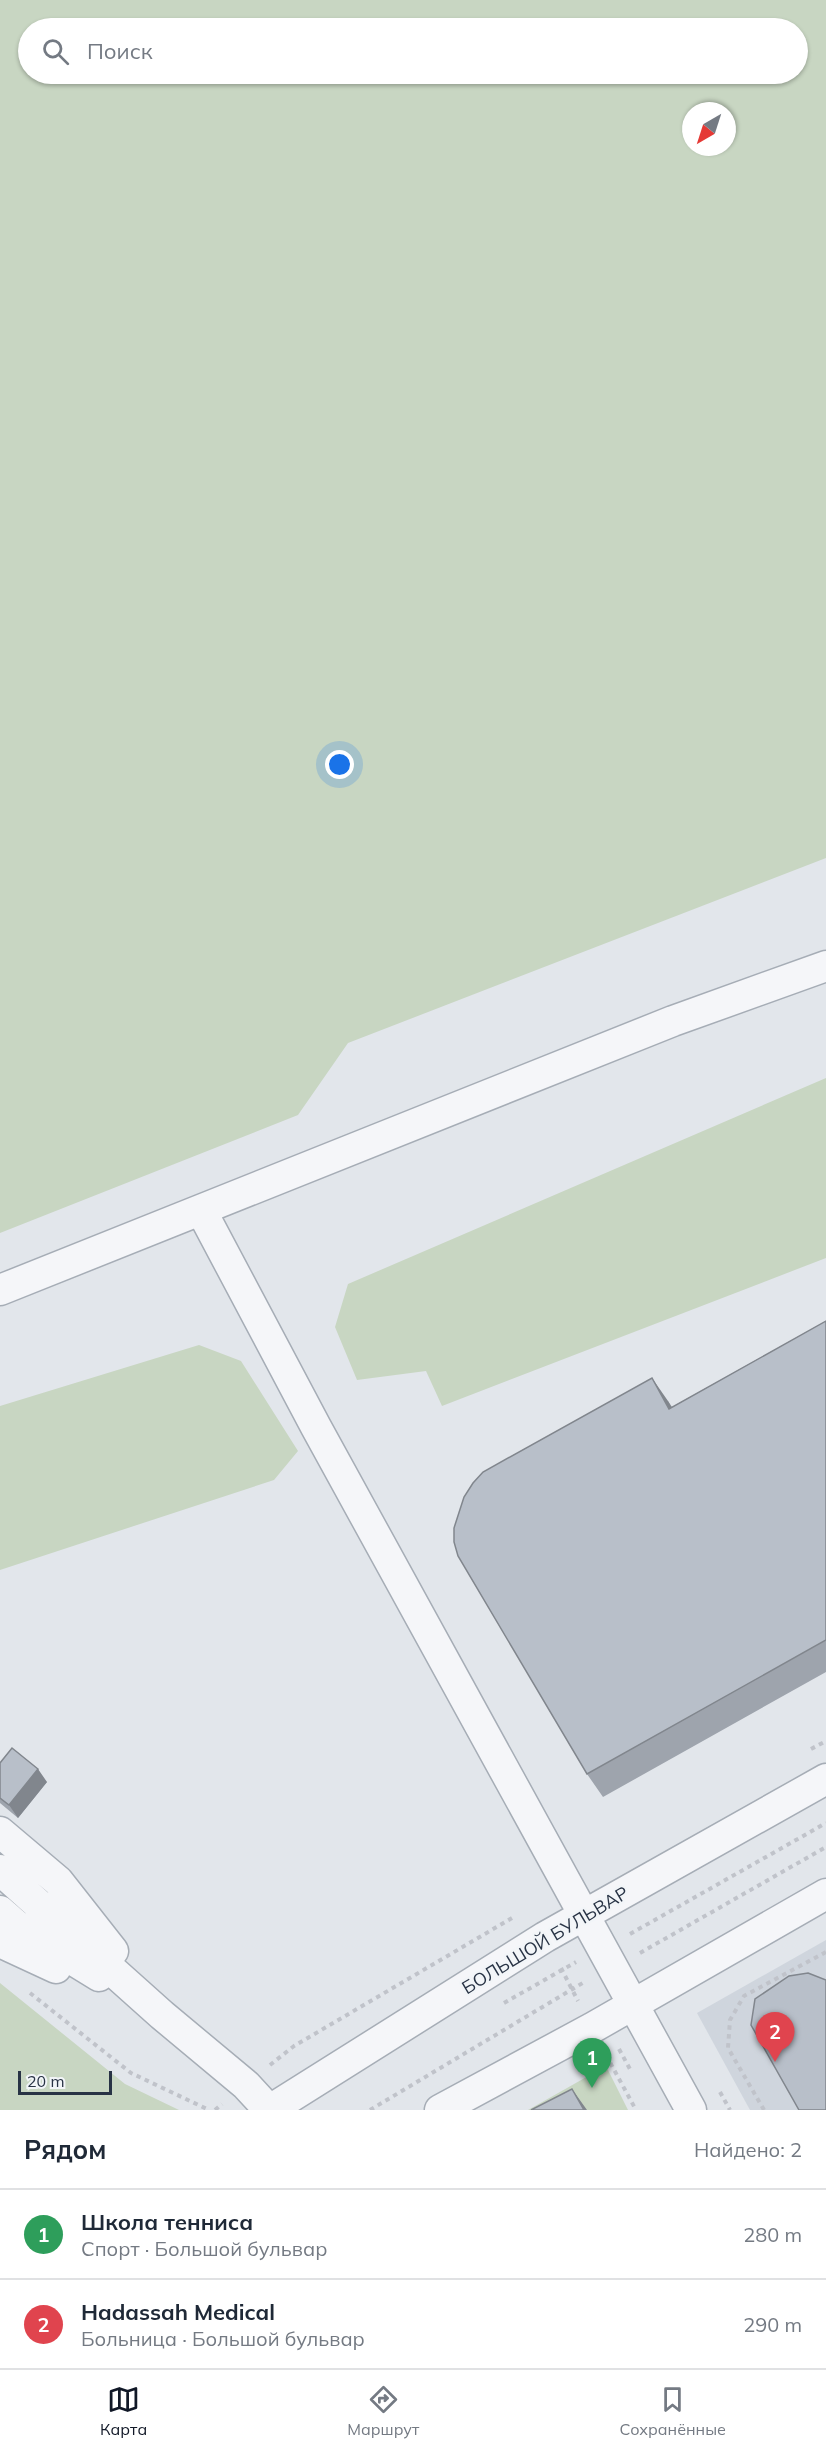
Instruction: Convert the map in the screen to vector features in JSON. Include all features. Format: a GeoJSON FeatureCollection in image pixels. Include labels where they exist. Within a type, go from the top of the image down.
{"type":"FeatureCollection","features":[{"type":"Feature","properties":{"kind":"street"},"geometry":{"type":"LineString","coordinates":[[0,1290],[673,1021],[826,966]]}},
{"type":"Feature","properties":{"kind":"street"},"geometry":{"type":"LineString","coordinates":[[201,1210],[316,1427],[691,2110]]}},
{"type":"Feature","properties":{"kind":"street","name":"БОЛЬШОЙ БУЛЬВАР"},"geometry":{"type":"LineString","coordinates":[[269,2110],[545,1937],[826,1779]]}},
{"type":"Feature","properties":{"kind":"street"},"geometry":{"type":"LineString","coordinates":[[0,1832],[58,1881],[162,2015]]}},
{"type":"Feature","properties":{"kind":"street"},"geometry":{"type":"LineString","coordinates":[[0,1870],[162,2015],[246,2085],[269,2110]]}},
{"type":"Feature","properties":{"kind":"street"},"geometry":{"type":"LineString","coordinates":[[440,2110],[592,2028],[826,1894]]}},
{"type":"Feature","properties":{"kind":"street"},"geometry":{"type":"LineString","coordinates":[[0,1911],[16,1925],[162,2015]]}},
{"type":"Feature","properties":{"kind":"street"},"geometry":{"type":"LineString","coordinates":[[0,1942],[162,2015]]}},
{"type":"Feature","properties":{"kind":"path"},"geometry":{"type":"LineString","coordinates":[[574,1963],[826,1823]]}},
{"type":"Feature","properties":{"kind":"path"},"geometry":{"type":"LineString","coordinates":[[545,1937],[636,2110]]}},
{"type":"Feature","properties":{"kind":"path"},"geometry":{"type":"LineString","coordinates":[[764,2110],[728,2048],[730,2020],[744,1996],[826,1952]]}},
{"type":"Feature","properties":{"kind":"path"},"geometry":{"type":"LineString","coordinates":[[28,1991],[131,2073],[209,2110]]}},
{"type":"Feature","properties":{"kind":"shaded area"},"geometry":{"type":"Polygon","coordinates":[[[826,1940],[826,2110],[750,2110],[697,2013],[826,1940]]]}},
{"type":"Feature","properties":{"kind":"green space"},"geometry":{"type":"Polygon","coordinates":[[[0,0],[826,0],[826,858],[348,1043],[298,1115],[0,1233],[0,0]]]}},
{"type":"Feature","properties":{"kind":"green space"},"geometry":{"type":"Polygon","coordinates":[[[826,1078],[826,1258],[442,1406],[426,1371],[357,1380],[335,1327],[348,1284],[826,1078]]]}},
{"type":"Feature","properties":{"kind":"green space"},"geometry":{"type":"Polygon","coordinates":[[[199,1345],[241,1361],[298,1451],[274,1480],[0,1570],[0,1406],[199,1345]]]}},
{"type":"Feature","properties":{"kind":"green space"},"geometry":{"type":"Polygon","coordinates":[[[0,1983],[125,2084],[179,2110],[0,2110],[0,1983]]]}},
{"type":"Feature","properties":{"kind":"green space"},"geometry":{"type":"Polygon","coordinates":[[[606,2066],[628,2110],[528,2110],[606,2066]]]}},
{"type":"Feature","properties":{"kind":"building"},"geometry":{"type":"Polygon","coordinates":[[[826,1321],[826,1640],[587,1774],[458,1556],[454,1542],[454,1528],[464,1497],[483,1472],[652,1378],[669,1409],[826,1321]]]}},
{"type":"Feature","properties":{"kind":"building"},"geometry":{"type":"Polygon","coordinates":[[[12,1748],[38,1769],[9,1805],[0,1798],[0,1763],[12,1748]]]}},
{"type":"Feature","properties":{"kind":"building"},"geometry":{"type":"Polygon","coordinates":[[[808,1973],[826,1980],[826,2110],[799,2110],[751,2025],[755,1999],[789,1976],[808,1973]]]}},
{"type":"Feature","properties":{"kind":"building"},"geometry":{"type":"Polygon","coordinates":[[[572,2089],[584,2110],[531,2110],[572,2089]]]}},
{"type":"Feature","properties":{"kind":"place","name":"Hadassah Medical"},"geometry":{"type":"Point","coordinates":[775,2062]}},
{"type":"Feature","properties":{"kind":"place","name":"Школа тенниса"},"geometry":{"type":"Point","coordinates":[592,2088]}}]}
